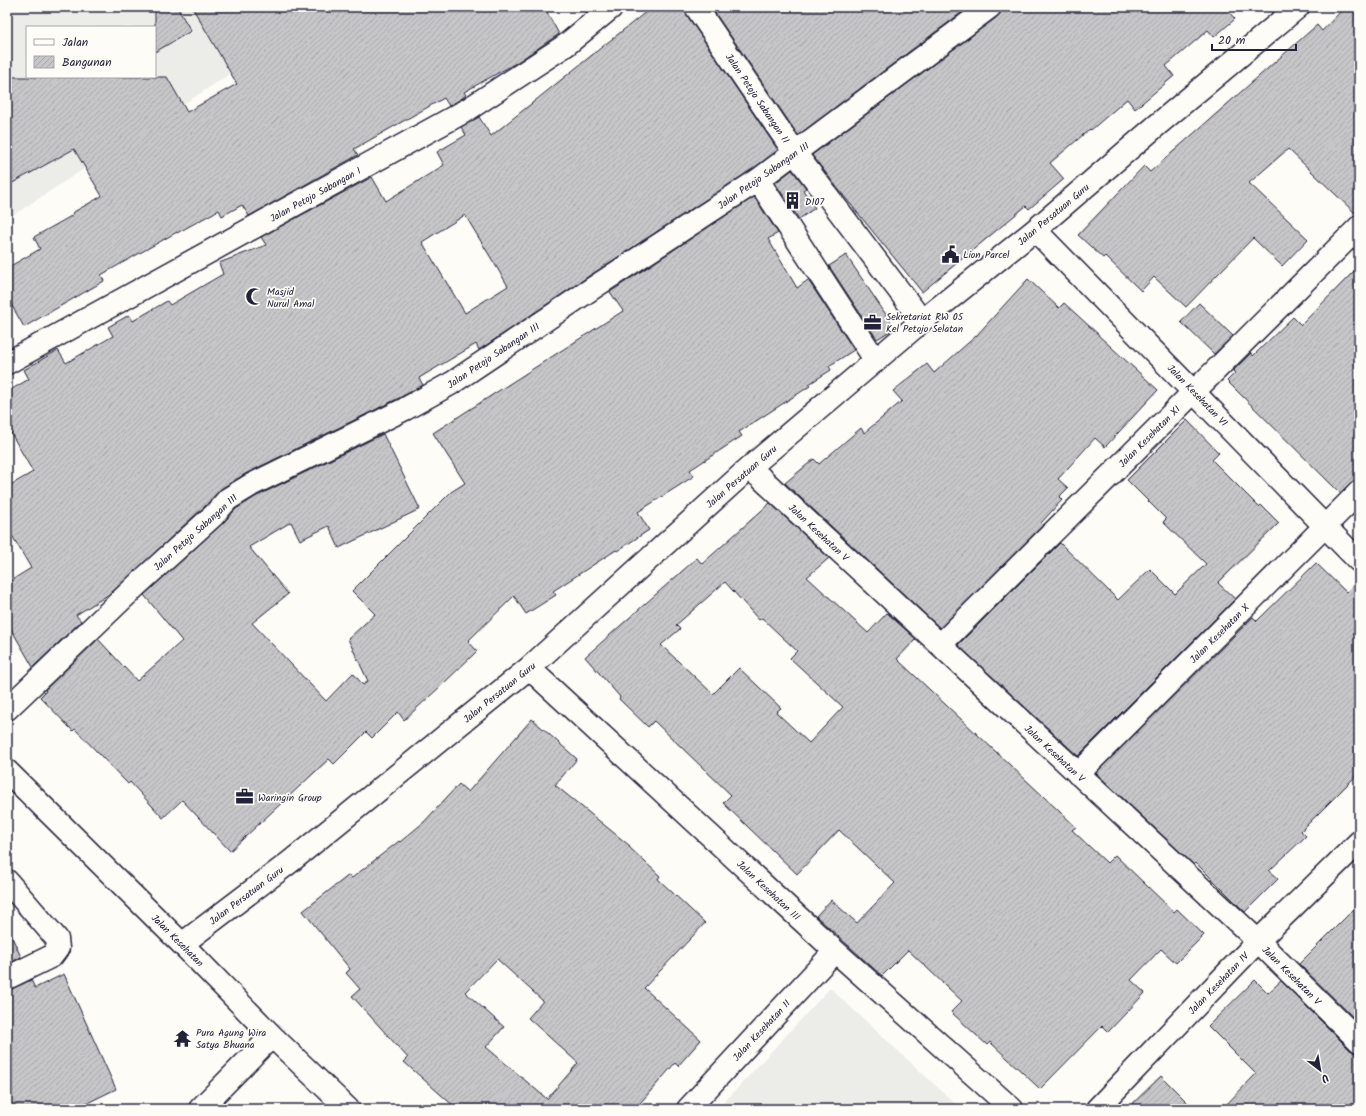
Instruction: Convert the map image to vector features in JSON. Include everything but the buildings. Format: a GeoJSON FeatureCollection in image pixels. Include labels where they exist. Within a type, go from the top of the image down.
{"type":"FeatureCollection","features":[{"type":"Feature","properties":{"kind":"street","name":"Jalan Petojo Sabangan I"},"geometry":{"type":"LineString","coordinates":[[7,363],[467,110],[566,44],[612,7]]}},
{"type":"Feature","properties":{"kind":"street","name":"Jalan Petojo Sabangan II"},"geometry":{"type":"LineString","coordinates":[[696,7],[795,153],[922,321]]}},
{"type":"Feature","properties":{"kind":"street","name":"Jalan Petojo Sabangan III"},"geometry":{"type":"LineString","coordinates":[[7,710],[228,499],[251,485],[398,412],[452,383],[593,288],[758,180],[990,7]]}},
{"type":"Feature","properties":{"kind":"street","name":"Jalan Persatuan Guru"},"geometry":{"type":"LineString","coordinates":[[182,944],[290,862],[529,668],[748,468],[922,321],[1035,230],[1298,7]]}},
{"type":"Feature","properties":{"kind":"street"},"geometry":{"type":"LineString","coordinates":[[758,180],[876,361]]}},
{"type":"Feature","properties":{"kind":"street","name":"Jalan Kesehatan XI"},"geometry":{"type":"LineString","coordinates":[[940,645],[1359,227]]}},
{"type":"Feature","properties":{"kind":"street","name":"Jalan Kesehatan VI"},"geometry":{"type":"LineString","coordinates":[[1035,230],[1359,561]]}},
{"type":"Feature","properties":{"kind":"street","name":"Jalan Kesehatan V"},"geometry":{"type":"LineString","coordinates":[[748,468],[761,478],[1258,941],[1359,1041]]}},
{"type":"Feature","properties":{"kind":"street","name":"Jalan Kesehatan X"},"geometry":{"type":"LineString","coordinates":[[1078,774],[1359,492]]}},
{"type":"Feature","properties":{"kind":"street","name":"Jalan Kesehatan III"},"geometry":{"type":"LineString","coordinates":[[529,668],[835,951],[1012,1109]]}},
{"type":"Feature","properties":{"kind":"street","name":"Jalan Kesehatan"},"geometry":{"type":"LineString","coordinates":[[10,777],[182,944],[272,1036],[348,1109]]}},
{"type":"Feature","properties":{"kind":"street","name":"Jalan Kesehatan IV"},"geometry":{"type":"LineString","coordinates":[[1097,1109],[1258,941],[1359,842]]}},
{"type":"Feature","properties":{"kind":"street"},"geometry":{"type":"LineString","coordinates":[[7,881],[58,939],[58,948],[52,956],[7,978]]}},
{"type":"Feature","properties":{"kind":"street","name":"Jalan Kesehatan II"},"geometry":{"type":"LineString","coordinates":[[688,1109],[835,951]]}},
{"type":"Feature","properties":{"kind":"street"},"geometry":{"type":"LineString","coordinates":[[200,1109],[272,1036]]}},
{"type":"Feature","properties":{"kind":"shaded area"},"geometry":{"type":"Polygon","coordinates":[[[7,7],[333,7],[7,219],[7,7]]]}},
{"type":"Feature","properties":{"kind":"shaded area"},"geometry":{"type":"Polygon","coordinates":[[[830,988],[961,1109],[718,1109],[830,988]]]}},
{"type":"Feature","properties":{"kind":"place","name":"D107"},"geometry":{"type":"Point","coordinates":[792,201]}},
{"type":"Feature","properties":{"kind":"place","name":"Lion Parcel"},"geometry":{"type":"Point","coordinates":[950,254]}},
{"type":"Feature","properties":{"kind":"place","name":"Masjid Nurul Amal"},"geometry":{"type":"Point","coordinates":[254,297]}},
{"type":"Feature","properties":{"kind":"place","name":"Sekretariat RW 05 Kel Petojo Selatan"},"geometry":{"type":"Point","coordinates":[873,322]}},
{"type":"Feature","properties":{"kind":"place","name":"Waringin Group"},"geometry":{"type":"Point","coordinates":[245,797]}},
{"type":"Feature","properties":{"kind":"place","name":"Pura Agung Wira Satya Bhuana"},"geometry":{"type":"Point","coordinates":[183,1038]}}]}
